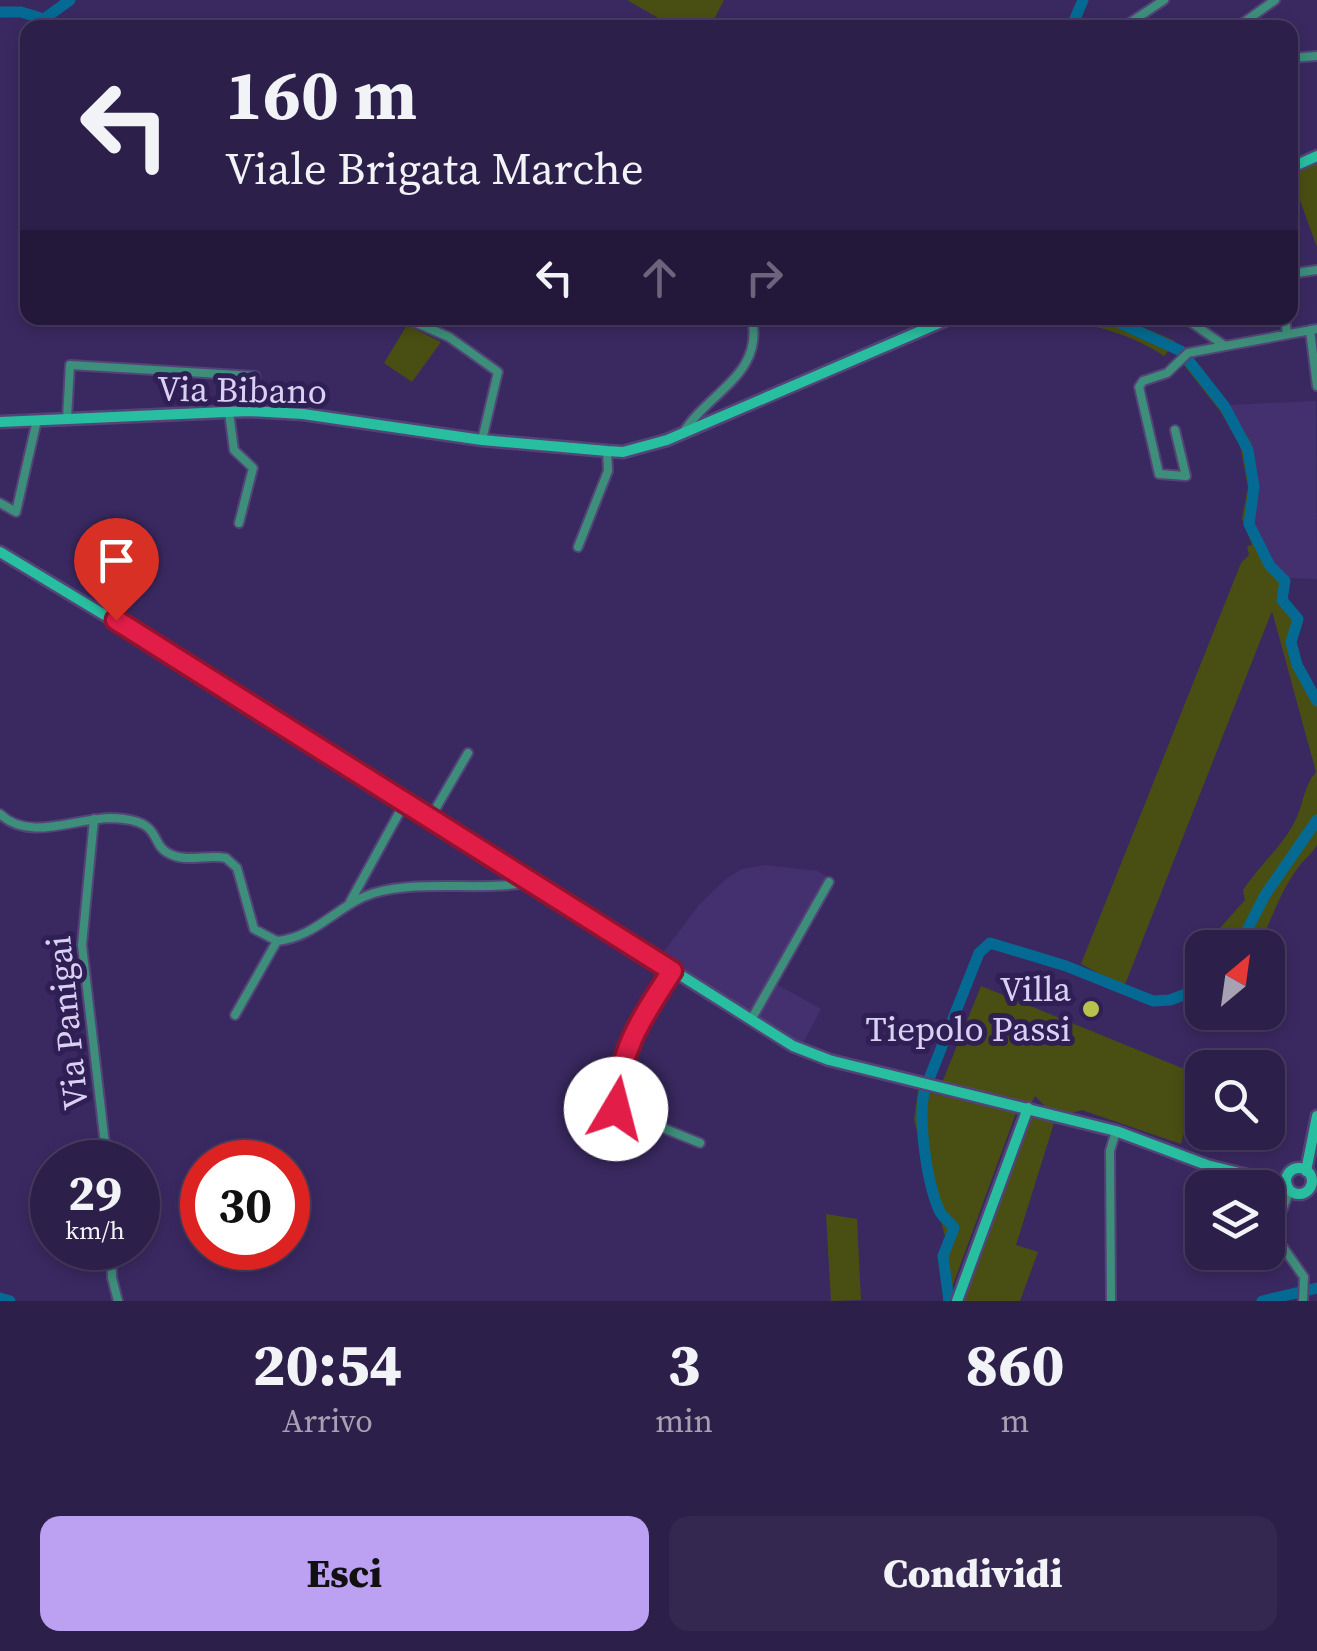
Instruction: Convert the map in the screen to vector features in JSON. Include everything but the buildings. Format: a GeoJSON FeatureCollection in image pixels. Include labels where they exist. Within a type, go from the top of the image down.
{"type":"FeatureCollection","features":[{"type":"Feature","properties":{"kind":"street"},"geometry":{"type":"LineString","coordinates":[[1134,20],[1164,0]]}},
{"type":"Feature","properties":{"kind":"street"},"geometry":{"type":"LineString","coordinates":[[1247,20],[1276,0]]}},
{"type":"Feature","properties":{"kind":"street"},"geometry":{"type":"LineString","coordinates":[[422,325],[450,337],[498,372],[482,440]]}},
{"type":"Feature","properties":{"kind":"street"},"geometry":{"type":"LineString","coordinates":[[683,433],[710,398],[742,374],[754,346],[752,325]]}},
{"type":"Feature","properties":{"kind":"street","name":"Via Bibano"},"geometry":{"type":"LineString","coordinates":[[0,422],[229,412],[302,414],[482,440],[607,452],[642,448],[683,433],[935,325]]}},
{"type":"Feature","properties":{"kind":"street"},"geometry":{"type":"LineString","coordinates":[[1195,325],[1225,346]]}},
{"type":"Feature","properties":{"kind":"street"},"geometry":{"type":"LineString","coordinates":[[1285,325],[1286,334]]}},
{"type":"Feature","properties":{"kind":"street"},"geometry":{"type":"LineString","coordinates":[[1175,430],[1186,476],[1159,474],[1139,387],[1143,381],[1167,372],[1188,353],[1314,330],[1317,386]]}},
{"type":"Feature","properties":{"kind":"street"},"geometry":{"type":"LineString","coordinates":[[67,418],[70,366],[255,376],[249,412]]}},
{"type":"Feature","properties":{"kind":"street","name":"Via Bibano"},"geometry":{"type":"LineString","coordinates":[[229,412],[234,450],[253,468],[239,523]]}},
{"type":"Feature","properties":{"kind":"street"},"geometry":{"type":"LineString","coordinates":[[0,503],[16,512],[38,420]]}},
{"type":"Feature","properties":{"kind":"street"},"geometry":{"type":"LineString","coordinates":[[578,548],[608,471],[607,452]]}},
{"type":"Feature","properties":{"kind":"street"},"geometry":{"type":"LineString","coordinates":[[0,552],[209,678],[672,971],[814,1055],[1116,1131],[1207,1165],[1297,1189]]}},
{"type":"Feature","properties":{"kind":"street"},"geometry":{"type":"LineString","coordinates":[[430,820],[468,753]]}},
{"type":"Feature","properties":{"kind":"street"},"geometry":{"type":"LineString","coordinates":[[350,902],[404,804]]}},
{"type":"Feature","properties":{"kind":"street"},"geometry":{"type":"LineString","coordinates":[[0,815],[30,828],[94,819],[146,824],[164,850],[173,856],[220,856],[230,860],[236,868],[248,916],[259,934],[277,941],[312,931],[355,901],[374,893],[409,888],[505,887],[531,882]]}},
{"type":"Feature","properties":{"kind":"street","name":"Via Panigai"},"geometry":{"type":"LineString","coordinates":[[94,819],[82,945],[105,1140]]}},
{"type":"Feature","properties":{"kind":"street"},"geometry":{"type":"LineString","coordinates":[[752,1020],[829,882]]}},
{"type":"Feature","properties":{"kind":"street"},"geometry":{"type":"LineString","coordinates":[[235,1016],[277,941]]}},
{"type":"Feature","properties":{"kind":"street"},"geometry":{"type":"LineString","coordinates":[[672,971],[630,1036],[616,1109],[700,1142]]}},
{"type":"Feature","properties":{"kind":"street"},"geometry":{"type":"LineString","coordinates":[[957,1301],[1028,1108]]}},
{"type":"Feature","properties":{"kind":"street"},"geometry":{"type":"LineString","coordinates":[[1304,1298],[1306,1284],[1273,1232],[1297,1189],[1317,1116]]}},
{"type":"Feature","properties":{"kind":"street"},"geometry":{"type":"LineString","coordinates":[[1111,1301],[1110,1150],[1116,1131]]}},
{"type":"Feature","properties":{"kind":"street"},"geometry":{"type":"LineString","coordinates":[[1297,1189],[1311,1178],[1301,1169]]}},
{"type":"Feature","properties":{"kind":"street"},"geometry":{"type":"LineString","coordinates":[[112,1270],[118,1301]]}},
{"type":"Feature","properties":{"kind":"shaded area"},"geometry":{"type":"Polygon","coordinates":[[[1316,401],[1317,579],[1289,578],[1272,562],[1254,527],[1259,486],[1252,451],[1228,405],[1316,401]]]}},
{"type":"Feature","properties":{"kind":"shaded area"},"geometry":{"type":"Polygon","coordinates":[[[765,865],[817,871],[834,880],[774,983],[821,1009],[802,1045],[660,957],[699,905],[726,879],[742,869],[765,865]]]}},
{"type":"Feature","properties":{"kind":"green space"},"geometry":{"type":"Polygon","coordinates":[[[627,0],[724,0],[714,20],[662,20],[627,0]]]}},
{"type":"Feature","properties":{"kind":"green space"},"geometry":{"type":"Polygon","coordinates":[[[1317,161],[1317,247],[1298,195],[1298,169],[1317,161]]]}},
{"type":"Feature","properties":{"kind":"green space"},"geometry":{"type":"Polygon","coordinates":[[[407,325],[441,342],[412,382],[384,363],[407,325]]]}},
{"type":"Feature","properties":{"kind":"green space"},"geometry":{"type":"Polygon","coordinates":[[[1088,325],[1138,325],[1173,340],[1202,368],[1251,442],[1259,486],[1254,526],[1272,562],[1289,579],[1286,598],[1303,621],[1296,642],[1305,674],[1317,690],[1317,845],[1286,886],[1266,930],[1218,930],[1245,900],[1243,890],[1292,827],[1316,772],[1272,611],[1124,987],[1081,964],[1241,563],[1249,555],[1247,546],[1252,545],[1242,519],[1248,487],[1240,445],[1220,411],[1176,355],[1169,350],[1164,356],[1125,336],[1088,325]]]}},
{"type":"Feature","properties":{"kind":"green space"},"geometry":{"type":"Polygon","coordinates":[[[981,986],[1185,1069],[1185,1129],[1181,1144],[1082,1110],[1064,1115],[1049,1110],[1035,1096],[1031,1104],[942,1083],[981,986]]]}},
{"type":"Feature","properties":{"kind":"green space"},"geometry":{"type":"Polygon","coordinates":[[[918,1090],[1016,1113],[947,1301],[943,1301],[945,1236],[914,1120],[918,1090]]]}},
{"type":"Feature","properties":{"kind":"green space"},"geometry":{"type":"Polygon","coordinates":[[[1025,1115],[1054,1123],[1016,1245],[1038,1252],[1020,1301],[958,1301],[1025,1115]]]}},
{"type":"Feature","properties":{"kind":"green space"},"geometry":{"type":"Polygon","coordinates":[[[826,1214],[857,1219],[861,1300],[831,1301],[826,1214]]]}},
{"type":"Feature","properties":{"kind":"waterway"},"geometry":{"type":"LineString","coordinates":[[0,12],[21,12],[44,19],[70,0]]}},
{"type":"Feature","properties":{"kind":"waterway"},"geometry":{"type":"LineString","coordinates":[[1074,20],[1083,0]]}},
{"type":"Feature","properties":{"kind":"waterway"},"geometry":{"type":"LineString","coordinates":[[1124,325],[1181,351],[1225,407],[1248,450],[1254,487],[1249,524],[1270,566],[1285,581],[1282,600],[1298,619],[1291,642],[1297,665],[1317,701]]}},
{"type":"Feature","properties":{"kind":"waterway"},"geometry":{"type":"LineString","coordinates":[[1247,930],[1265,895],[1317,820]]}},
{"type":"Feature","properties":{"kind":"waterway"},"geometry":{"type":"LineString","coordinates":[[929,1079],[979,953],[990,943],[1066,966],[1153,1001],[1185,994]]}},
{"type":"Feature","properties":{"kind":"waterway"},"geometry":{"type":"LineString","coordinates":[[926,1086],[922,1113],[927,1166],[939,1210],[954,1228],[943,1256],[949,1301]]}},
{"type":"Feature","properties":{"kind":"waterway"},"geometry":{"type":"LineString","coordinates":[[1262,1301],[1317,1288]]}},
{"type":"Feature","properties":{"kind":"waterway"},"geometry":{"type":"LineString","coordinates":[[0,1298],[10,1301]]}},
{"type":"Feature","properties":{"kind":"place","name":"Villa Tiepolo Passi"},"geometry":{"type":"Point","coordinates":[1091,1009]}},
{"type":"Feature","properties":{"kind":"route"},"geometry":{"type":"LineString","coordinates":[[116,620],[672,971],[630,1036],[616,1109]]}}]}
